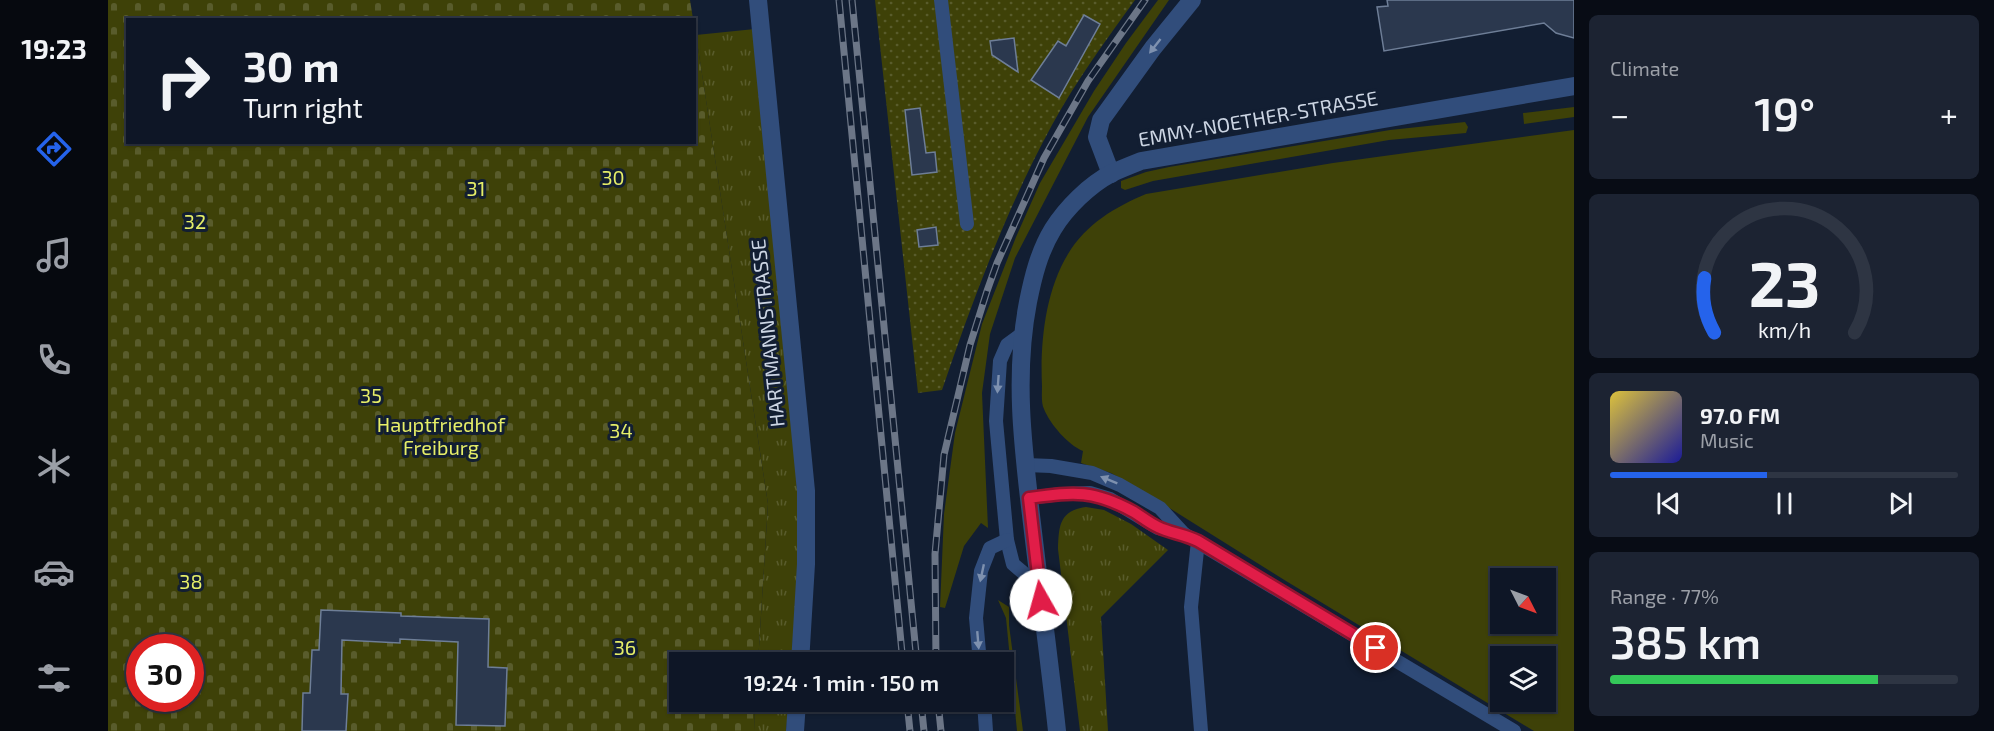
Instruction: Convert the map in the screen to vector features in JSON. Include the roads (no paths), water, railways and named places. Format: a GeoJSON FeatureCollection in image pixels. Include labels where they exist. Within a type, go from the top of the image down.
{"type":"FeatureCollection","features":[{"type":"Feature","properties":{"kind":"street","name":"HARTMANNSTRASSE"},"geometry":{"type":"LineString","coordinates":[[758,0],[806,491],[806,564],[801,652]]}},
{"type":"Feature","properties":{"kind":"street"},"geometry":{"type":"LineString","coordinates":[[1111,174],[1097,137],[1101,120],[1192,0]]}},
{"type":"Feature","properties":{"kind":"street","name":"EMMY-NOETHER-STRASSE"},"geometry":{"type":"LineString","coordinates":[[1057,731],[1019,393],[1022,334],[1037,264],[1053,229],[1078,199],[1111,174],[1141,161],[1573,86]]}},
{"type":"Feature","properties":{"kind":"street"},"geometry":{"type":"LineString","coordinates":[[795,731],[796,712]]}},
{"type":"Feature","properties":{"kind":"lane"},"geometry":{"type":"LineString","coordinates":[[941,0],[967,224]]}},
{"type":"Feature","properties":{"kind":"lane"},"geometry":{"type":"LineString","coordinates":[[1022,334],[1007,345],[1000,361],[996,421],[1007,540],[1013,564],[1040,586]]}},
{"type":"Feature","properties":{"kind":"lane"},"geometry":{"type":"LineString","coordinates":[[1026,465],[1051,466],[1092,473],[1120,485],[1160,508],[1184,534]]}},
{"type":"Feature","properties":{"kind":"lane"},"geometry":{"type":"LineString","coordinates":[[1029,498],[1061,494],[1090,494],[1110,500],[1158,528],[1184,534],[1514,731]]}},
{"type":"Feature","properties":{"kind":"lane"},"geometry":{"type":"LineString","coordinates":[[979,652],[976,618],[981,571],[990,548],[1007,540]]}},
{"type":"Feature","properties":{"kind":"lane"},"geometry":{"type":"LineString","coordinates":[[1198,541],[1191,607],[1201,731]]}},
{"type":"Feature","properties":{"kind":"lane"},"geometry":{"type":"LineString","coordinates":[[985,712],[986,731]]}},
{"type":"Feature","properties":{"kind":"railway"},"geometry":{"type":"LineString","coordinates":[[839,0],[902,652]]}},
{"type":"Feature","properties":{"kind":"railway"},"geometry":{"type":"LineString","coordinates":[[852,0],[916,652]]}},
{"type":"Feature","properties":{"kind":"railway"},"geometry":{"type":"LineString","coordinates":[[936,652],[935,554],[944,455],[970,345],[987,291],[997,263],[1044,158],[1088,81],[1145,0]]}},
{"type":"Feature","properties":{"kind":"railway"},"geometry":{"type":"LineString","coordinates":[[908,712],[910,731]]}},
{"type":"Feature","properties":{"kind":"railway"},"geometry":{"type":"LineString","coordinates":[[922,712],[924,731]]}},
{"type":"Feature","properties":{"kind":"railway"},"geometry":{"type":"LineString","coordinates":[[939,712],[941,731]]}},
{"type":"Feature","properties":{"kind":"park label","name":"30"},"geometry":{"type":"Point","coordinates":[613,178]}},
{"type":"Feature","properties":{"kind":"park label","name":"31"},"geometry":{"type":"Point","coordinates":[476,189]}},
{"type":"Feature","properties":{"kind":"park label","name":"32"},"geometry":{"type":"Point","coordinates":[195,222]}},
{"type":"Feature","properties":{"kind":"park label","name":"35"},"geometry":{"type":"Point","coordinates":[371,396]}},
{"type":"Feature","properties":{"kind":"park label","name":"34"},"geometry":{"type":"Point","coordinates":[621,431]}},
{"type":"Feature","properties":{"kind":"park label","name":"Hauptfriedhof Freiburg"},"geometry":{"type":"Point","coordinates":[441,436]}},
{"type":"Feature","properties":{"kind":"park label","name":"38"},"geometry":{"type":"Point","coordinates":[191,582]}},
{"type":"Feature","properties":{"kind":"park label","name":"36"},"geometry":{"type":"Point","coordinates":[625,648]}}]}
